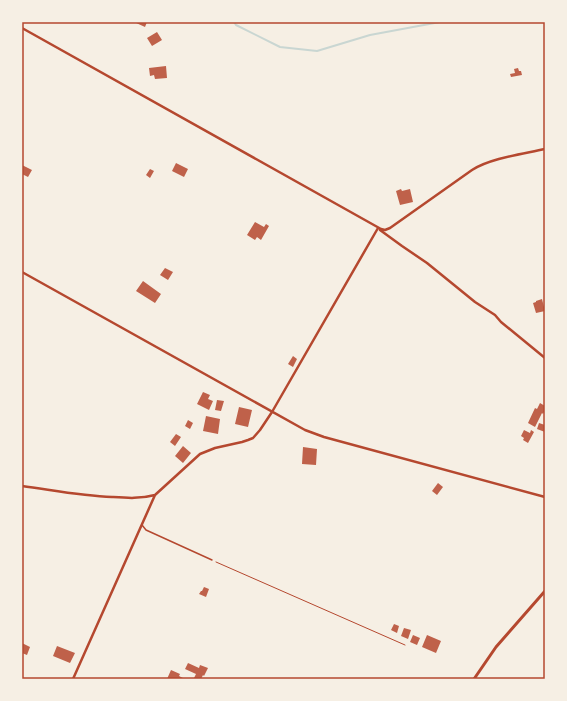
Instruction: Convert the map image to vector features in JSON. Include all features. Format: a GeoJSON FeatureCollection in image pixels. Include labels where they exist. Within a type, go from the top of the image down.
{"type":"FeatureCollection","features":[{"type":"Feature","properties":{"kind":"street"},"geometry":{"type":"LineString","coordinates":[[22,28],[378,228],[426,262],[475,302],[495,315],[501,322],[545,358]]}},
{"type":"Feature","properties":{"kind":"street"},"geometry":{"type":"LineString","coordinates":[[378,228],[385,230],[390,228],[480,165],[545,149]]}},
{"type":"Feature","properties":{"kind":"street"},"geometry":{"type":"LineString","coordinates":[[74,679],[155,495],[200,454],[215,448],[253,438],[260,430],[272,412],[378,228]]}},
{"type":"Feature","properties":{"kind":"street"},"geometry":{"type":"LineString","coordinates":[[22,272],[305,430],[321,436],[545,497]]}},
{"type":"Feature","properties":{"kind":"street"},"geometry":{"type":"LineString","coordinates":[[22,486],[91,496],[142,498],[155,495]]}},
{"type":"Feature","properties":{"kind":"street"},"geometry":{"type":"LineString","coordinates":[[474,679],[496,647],[545,591]]}},
{"type":"Feature","properties":{"kind":"lane"},"geometry":{"type":"LineString","coordinates":[[142,525],[146,530],[212,560]]}},
{"type":"Feature","properties":{"kind":"path"},"geometry":{"type":"LineString","coordinates":[[212,560],[405,646]]}},
{"type":"Feature","properties":{"kind":"building"},"geometry":{"type":"Polygon","coordinates":[[[134,22],[147,22],[145,27],[134,22]]]}},
{"type":"Feature","properties":{"kind":"building"},"geometry":{"type":"Polygon","coordinates":[[[157,32],[162,40],[152,46],[147,38],[157,32]]]}},
{"type":"Feature","properties":{"kind":"building"},"geometry":{"type":"Polygon","coordinates":[[[166,66],[167,78],[155,79],[154,75],[150,76],[149,68],[166,66]]]}},
{"type":"Feature","properties":{"kind":"building"},"geometry":{"type":"Polygon","coordinates":[[[518,68],[522,75],[511,77],[510,74],[515,73],[514,69],[518,68]]]}},
{"type":"Feature","properties":{"kind":"building"},"geometry":{"type":"Polygon","coordinates":[[[176,163],[188,169],[184,177],[172,171],[176,163]]]}},
{"type":"Feature","properties":{"kind":"building"},"geometry":{"type":"Polygon","coordinates":[[[22,165],[32,170],[28,177],[22,174],[22,165]]]}},
{"type":"Feature","properties":{"kind":"building"},"geometry":{"type":"Polygon","coordinates":[[[150,169],[154,171],[150,178],[146,175],[150,169]]]}},
{"type":"Feature","properties":{"kind":"building"},"geometry":{"type":"Polygon","coordinates":[[[401,189],[402,191],[410,189],[413,202],[400,205],[396,191],[401,189]]]}},
{"type":"Feature","properties":{"kind":"building"},"geometry":{"type":"Polygon","coordinates":[[[255,222],[264,227],[266,224],[269,226],[261,240],[257,237],[255,240],[247,235],[255,222]]]}},
{"type":"Feature","properties":{"kind":"building"},"geometry":{"type":"Polygon","coordinates":[[[165,268],[173,272],[168,280],[160,275],[165,268]]]}},
{"type":"Feature","properties":{"kind":"building"},"geometry":{"type":"Polygon","coordinates":[[[143,281],[161,294],[155,303],[136,291],[143,281]]]}},
{"type":"Feature","properties":{"kind":"building"},"geometry":{"type":"Polygon","coordinates":[[[542,299],[545,311],[536,313],[533,303],[542,299]]]}},
{"type":"Feature","properties":{"kind":"building"},"geometry":{"type":"Polygon","coordinates":[[[293,356],[297,359],[293,367],[288,364],[293,356]]]}},
{"type":"Feature","properties":{"kind":"building"},"geometry":{"type":"Polygon","coordinates":[[[203,392],[210,395],[208,399],[213,401],[209,410],[197,404],[203,392]]]}},
{"type":"Feature","properties":{"kind":"building"},"geometry":{"type":"Polygon","coordinates":[[[217,400],[224,401],[221,411],[215,410],[217,400]]]}},
{"type":"Feature","properties":{"kind":"building"},"geometry":{"type":"Polygon","coordinates":[[[540,403],[545,406],[545,410],[535,427],[528,423],[535,408],[537,409],[540,403]]]}},
{"type":"Feature","properties":{"kind":"building"},"geometry":{"type":"Polygon","coordinates":[[[239,407],[252,410],[248,427],[235,424],[239,407]]]}},
{"type":"Feature","properties":{"kind":"building"},"geometry":{"type":"Polygon","coordinates":[[[206,416],[220,419],[218,434],[203,431],[206,416]]]}},
{"type":"Feature","properties":{"kind":"building"},"geometry":{"type":"Polygon","coordinates":[[[188,420],[193,423],[190,429],[185,426],[188,420]]]}},
{"type":"Feature","properties":{"kind":"building"},"geometry":{"type":"Polygon","coordinates":[[[539,423],[545,425],[545,432],[537,429],[539,423]]]}},
{"type":"Feature","properties":{"kind":"building"},"geometry":{"type":"Polygon","coordinates":[[[524,430],[530,433],[531,430],[534,432],[528,443],[523,440],[524,438],[521,436],[524,430]]]}},
{"type":"Feature","properties":{"kind":"building"},"geometry":{"type":"Polygon","coordinates":[[[176,434],[181,437],[175,446],[170,442],[176,434]]]}},
{"type":"Feature","properties":{"kind":"building"},"geometry":{"type":"Polygon","coordinates":[[[183,446],[191,453],[183,463],[175,456],[183,446]]]}},
{"type":"Feature","properties":{"kind":"building"},"geometry":{"type":"Polygon","coordinates":[[[303,447],[317,449],[316,465],[302,464],[303,447]]]}},
{"type":"Feature","properties":{"kind":"building"},"geometry":{"type":"Polygon","coordinates":[[[438,483],[443,487],[437,495],[432,491],[438,483]]]}},
{"type":"Feature","properties":{"kind":"building"},"geometry":{"type":"Polygon","coordinates":[[[204,587],[209,589],[206,597],[199,594],[204,587]]]}},
{"type":"Feature","properties":{"kind":"building"},"geometry":{"type":"Polygon","coordinates":[[[394,624],[399,626],[397,633],[391,630],[394,624]]]}},
{"type":"Feature","properties":{"kind":"building"},"geometry":{"type":"Polygon","coordinates":[[[404,628],[411,630],[408,639],[401,636],[404,628]]]}},
{"type":"Feature","properties":{"kind":"building"},"geometry":{"type":"Polygon","coordinates":[[[413,635],[420,638],[417,645],[410,642],[413,635]]]}},
{"type":"Feature","properties":{"kind":"building"},"geometry":{"type":"Polygon","coordinates":[[[427,635],[441,641],[436,653],[422,647],[427,635]]]}},
{"type":"Feature","properties":{"kind":"building"},"geometry":{"type":"Polygon","coordinates":[[[22,643],[30,647],[27,655],[22,653],[22,643]]]}},
{"type":"Feature","properties":{"kind":"building"},"geometry":{"type":"Polygon","coordinates":[[[57,646],[75,653],[70,663],[53,656],[57,646]]]}},
{"type":"Feature","properties":{"kind":"building"},"geometry":{"type":"Polygon","coordinates":[[[188,663],[199,668],[200,665],[208,668],[201,679],[194,678],[196,674],[185,669],[188,663]]]}},
{"type":"Feature","properties":{"kind":"building"},"geometry":{"type":"Polygon","coordinates":[[[171,670],[180,674],[179,676],[185,679],[167,679],[171,670]]]}},
{"type":"Feature","properties":{"kind":"waterway"},"geometry":{"type":"LineString","coordinates":[[234,22],[236,25],[280,47],[317,51],[370,35],[440,22]]}}]}
